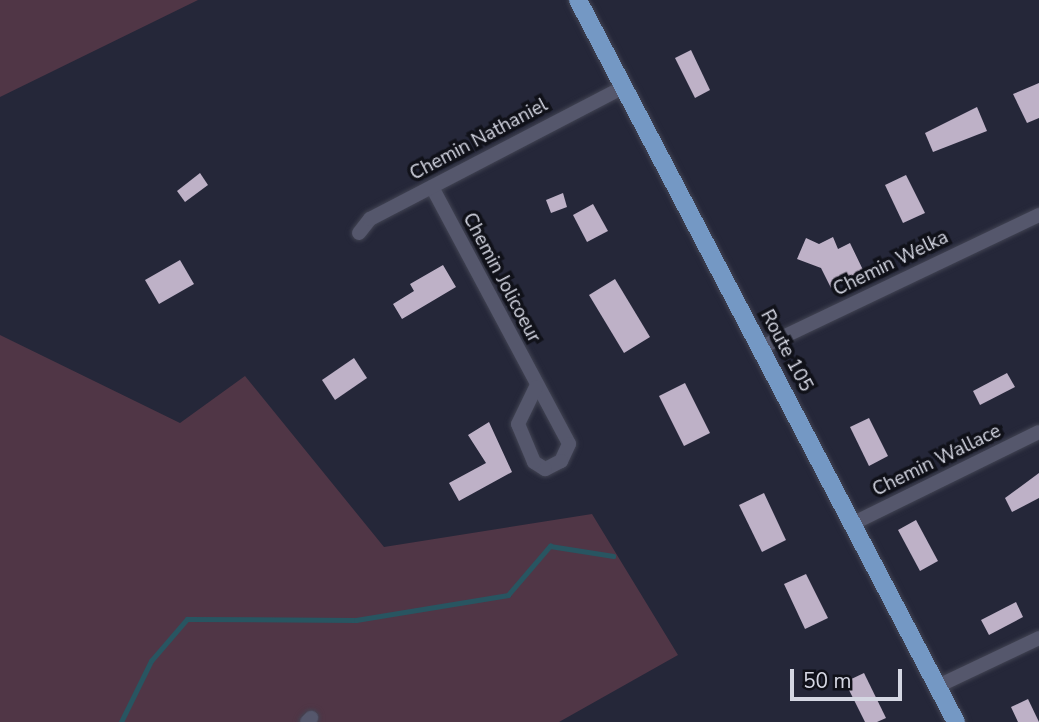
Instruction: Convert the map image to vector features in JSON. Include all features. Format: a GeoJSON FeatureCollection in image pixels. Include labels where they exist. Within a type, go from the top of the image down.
{"type":"FeatureCollection","features":[{"type":"Feature","properties":{"kind":"main road","name":"Route 105"},"geometry":{"type":"LineString","coordinates":[[578,0],[956,722]]}},
{"type":"Feature","properties":{"kind":"street","name":"Chemin Nathaniel"},"geometry":{"type":"LineString","coordinates":[[359,233],[370,219],[622,88]]}},
{"type":"Feature","properties":{"kind":"street","name":"Chemin Jolicoeur"},"geometry":{"type":"LineString","coordinates":[[432,187],[536,387],[569,444],[561,461],[545,469],[534,462],[518,424],[536,387]]}},
{"type":"Feature","properties":{"kind":"street","name":"Chemin Welka"},"geometry":{"type":"LineString","coordinates":[[760,348],[1039,215]]}},
{"type":"Feature","properties":{"kind":"street","name":"Chemin Wallace"},"geometry":{"type":"LineString","coordinates":[[852,524],[1039,432]]}},
{"type":"Feature","properties":{"kind":"street"},"geometry":{"type":"LineString","coordinates":[[938,686],[1039,638]]}},
{"type":"Feature","properties":{"kind":"shaded area"},"geometry":{"type":"Polygon","coordinates":[[[0,0],[198,0],[0,97],[0,0]]]}},
{"type":"Feature","properties":{"kind":"shaded area"},"geometry":{"type":"Polygon","coordinates":[[[0,335],[180,423],[245,376],[384,547],[592,514],[678,655],[559,722],[0,722],[0,335]]]}},
{"type":"Feature","properties":{"kind":"building"},"geometry":{"type":"Polygon","coordinates":[[[691,50],[710,90],[695,98],[675,58],[691,50]]]}},
{"type":"Feature","properties":{"kind":"building"},"geometry":{"type":"Polygon","coordinates":[[[1039,83],[1039,118],[1027,123],[1013,94],[1039,83]]]}},
{"type":"Feature","properties":{"kind":"building"},"geometry":{"type":"Polygon","coordinates":[[[977,107],[987,131],[933,152],[925,133],[977,107]]]}},
{"type":"Feature","properties":{"kind":"building"},"geometry":{"type":"Polygon","coordinates":[[[200,173],[208,185],[185,202],[177,191],[200,173]]]}},
{"type":"Feature","properties":{"kind":"building"},"geometry":{"type":"Polygon","coordinates":[[[906,175],[925,213],[903,223],[885,185],[906,175]]]}},
{"type":"Feature","properties":{"kind":"building"},"geometry":{"type":"Polygon","coordinates":[[[563,193],[567,207],[551,213],[546,200],[563,193]]]}},
{"type":"Feature","properties":{"kind":"building"},"geometry":{"type":"Polygon","coordinates":[[[593,204],[608,231],[587,242],[573,215],[593,204]]]}},
{"type":"Feature","properties":{"kind":"building"},"geometry":{"type":"Polygon","coordinates":[[[833,237],[838,249],[850,243],[864,272],[831,288],[821,268],[797,259],[806,238],[819,244],[833,237]]]}},
{"type":"Feature","properties":{"kind":"building"},"geometry":{"type":"Polygon","coordinates":[[[180,260],[194,284],[159,304],[145,280],[180,260]]]}},
{"type":"Feature","properties":{"kind":"building"},"geometry":{"type":"Polygon","coordinates":[[[443,265],[456,287],[402,319],[393,304],[414,291],[410,284],[443,265]]]}},
{"type":"Feature","properties":{"kind":"building"},"geometry":{"type":"Polygon","coordinates":[[[615,279],[650,337],[624,353],[589,295],[615,279]]]}},
{"type":"Feature","properties":{"kind":"building"},"geometry":{"type":"Polygon","coordinates":[[[354,358],[367,378],[335,400],[322,380],[354,358]]]}},
{"type":"Feature","properties":{"kind":"building"},"geometry":{"type":"Polygon","coordinates":[[[1007,373],[1015,387],[980,405],[973,391],[1007,373]]]}},
{"type":"Feature","properties":{"kind":"building"},"geometry":{"type":"Polygon","coordinates":[[[685,383],[710,433],[684,446],[659,396],[685,383]]]}},
{"type":"Feature","properties":{"kind":"building"},"geometry":{"type":"Polygon","coordinates":[[[869,418],[888,456],[869,466],[850,427],[869,418]]]}},
{"type":"Feature","properties":{"kind":"building"},"geometry":{"type":"Polygon","coordinates":[[[489,422],[512,472],[459,501],[449,483],[486,463],[468,435],[489,422]]]}},
{"type":"Feature","properties":{"kind":"building"},"geometry":{"type":"Polygon","coordinates":[[[1039,473],[1039,498],[1012,512],[1005,498],[1039,473]]]}},
{"type":"Feature","properties":{"kind":"building"},"geometry":{"type":"Polygon","coordinates":[[[764,493],[786,540],[762,552],[739,505],[764,493]]]}},
{"type":"Feature","properties":{"kind":"building"},"geometry":{"type":"Polygon","coordinates":[[[916,520],[938,561],[920,571],[898,530],[916,520]]]}},
{"type":"Feature","properties":{"kind":"building"},"geometry":{"type":"Polygon","coordinates":[[[806,574],[828,618],[805,629],[784,584],[806,574]]]}},
{"type":"Feature","properties":{"kind":"building"},"geometry":{"type":"Polygon","coordinates":[[[1016,602],[1023,617],[989,635],[981,620],[1016,602]]]}},
{"type":"Feature","properties":{"kind":"building"},"geometry":{"type":"Polygon","coordinates":[[[864,673],[886,718],[877,722],[865,722],[845,682],[864,673]]]}},
{"type":"Feature","properties":{"kind":"building"},"geometry":{"type":"Polygon","coordinates":[[[1028,699],[1039,722],[1018,722],[1011,707],[1028,699]]]}},
{"type":"Feature","properties":{"kind":"waterway"},"geometry":{"type":"LineString","coordinates":[[121,722],[151,661],[187,619],[356,620],[508,595],[550,546],[613,556]]}}]}
